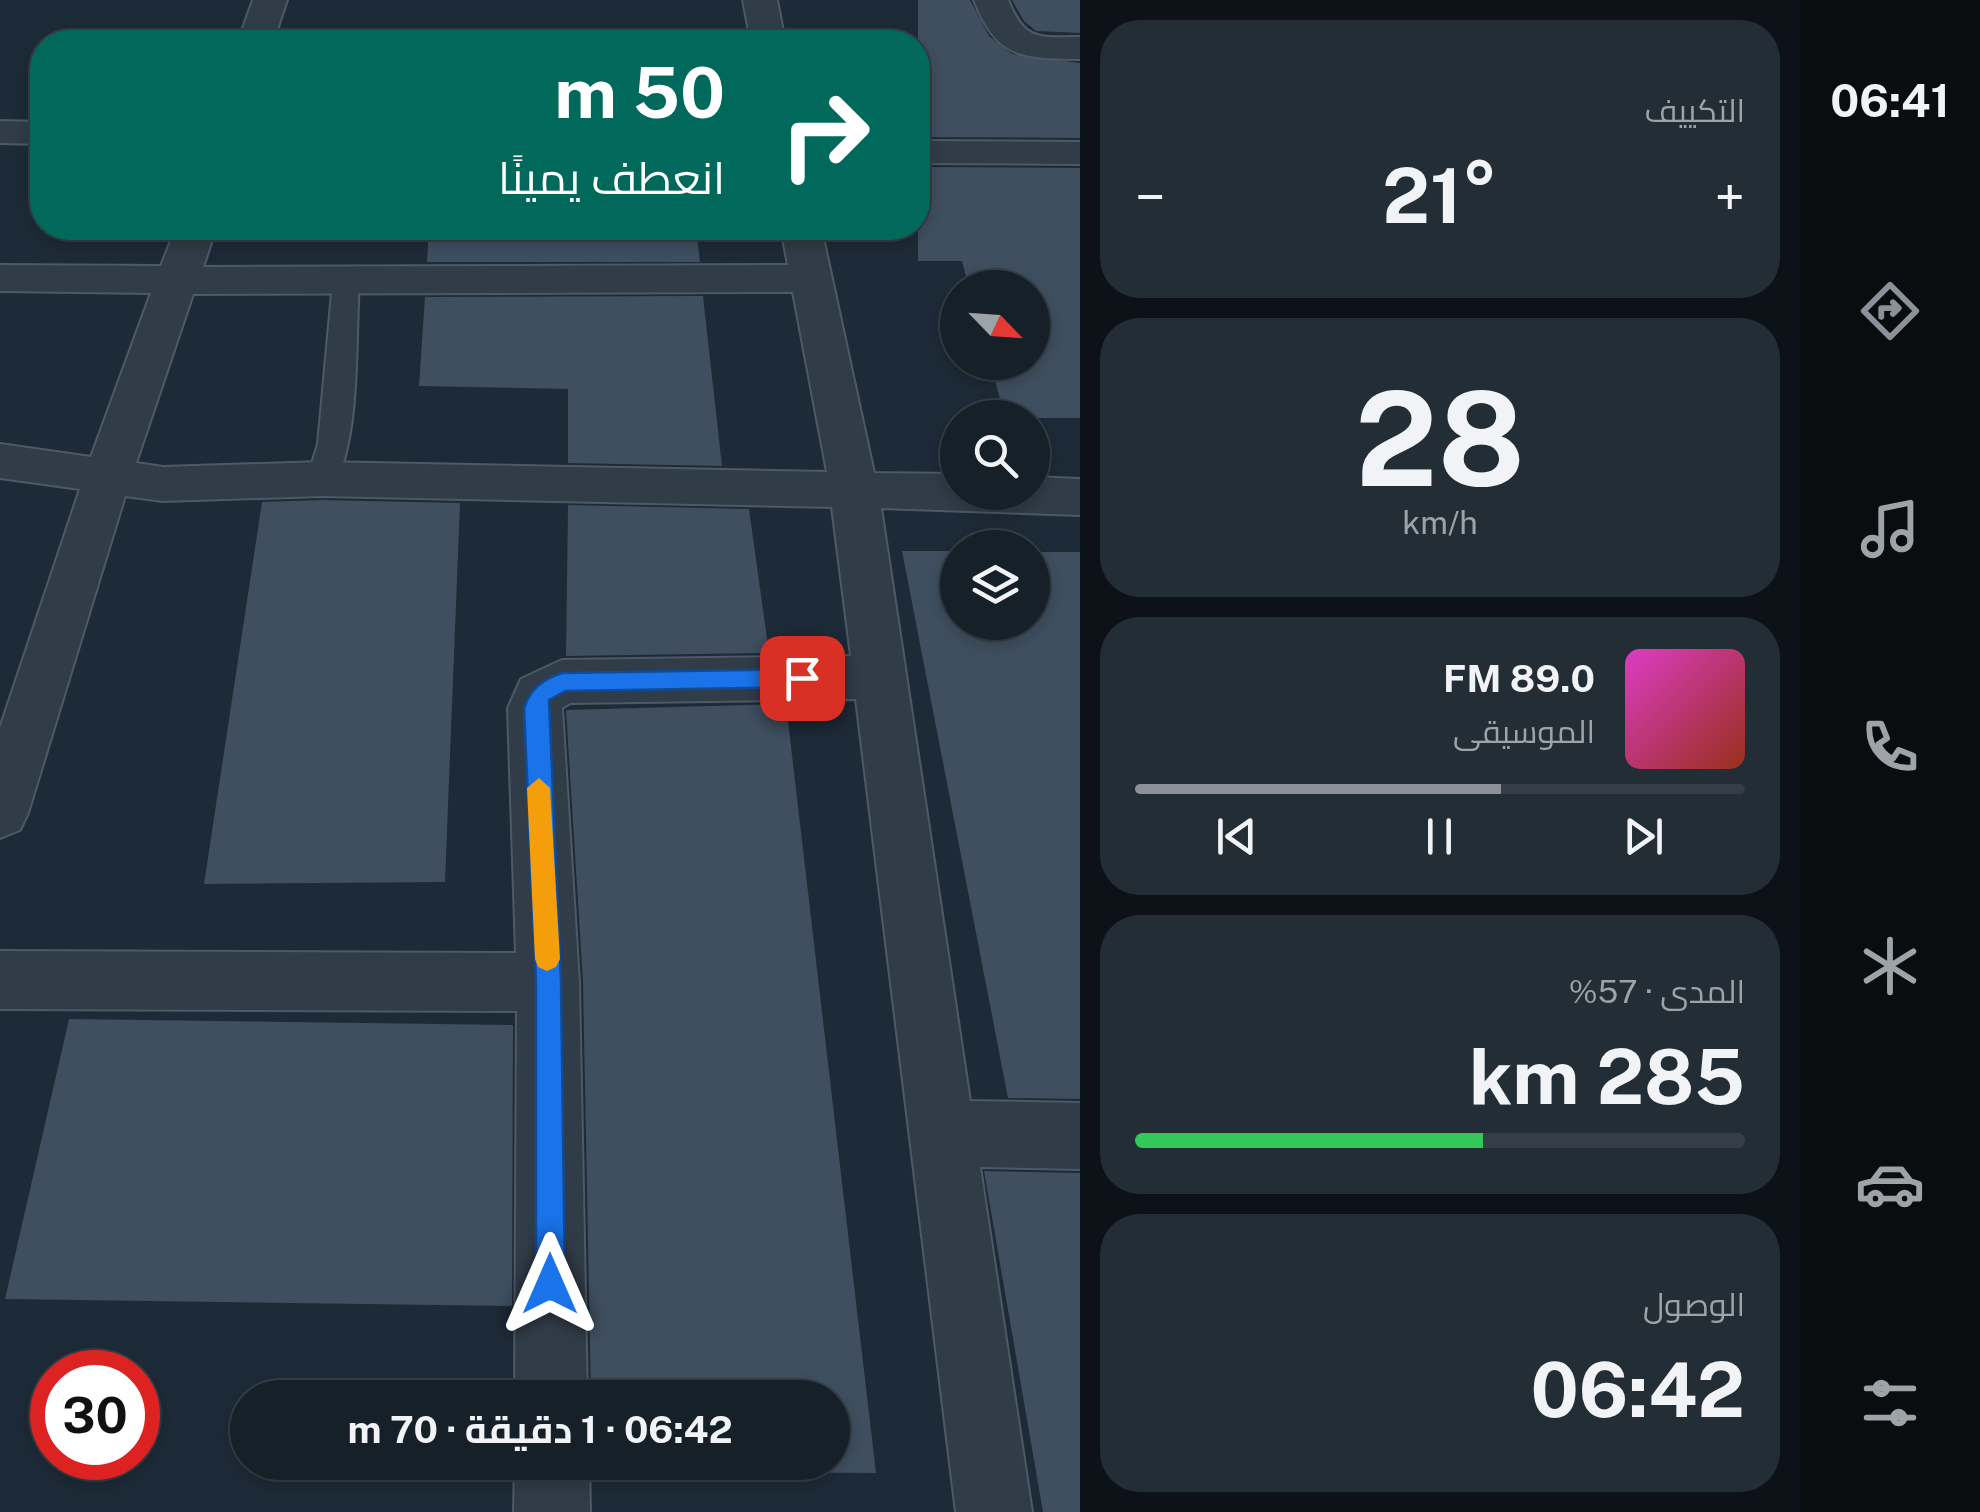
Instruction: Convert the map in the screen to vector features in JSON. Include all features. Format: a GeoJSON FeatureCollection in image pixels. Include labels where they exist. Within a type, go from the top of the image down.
{"type":"FeatureCollection","features":[{"type":"Feature","properties":{"kind":"street"},"geometry":{"type":"LineString","coordinates":[[260,30],[270,0]]}},
{"type":"Feature","properties":{"kind":"street"},"geometry":{"type":"LineString","coordinates":[[760,0],[766,30]]}},
{"type":"Feature","properties":{"kind":"street"},"geometry":{"type":"LineString","coordinates":[[990,0],[1002,33],[1010,39],[1039,47],[1080,48]]}},
{"type":"Feature","properties":{"kind":"street"},"geometry":{"type":"LineString","coordinates":[[0,132],[30,133]]}},
{"type":"Feature","properties":{"kind":"street"},"geometry":{"type":"LineString","coordinates":[[930,152],[1080,153]]}},
{"type":"Feature","properties":{"kind":"street"},"geometry":{"type":"LineString","coordinates":[[0,813],[108,477],[192,240]]}},
{"type":"Feature","properties":{"kind":"street"},"geometry":{"type":"LineString","coordinates":[[0,278],[346,282],[805,253],[854,488],[882,677],[939,1133],[994,1512]]}},
{"type":"Feature","properties":{"kind":"street"},"geometry":{"type":"LineString","coordinates":[[0,461],[164,484],[322,479],[940,491]]}},
{"type":"Feature","properties":{"kind":"street"},"geometry":{"type":"LineString","coordinates":[[1050,496],[1080,497]]}},
{"type":"Feature","properties":{"kind":"street"},"geometry":{"type":"LineString","coordinates":[[551,1380],[548,982],[535,708],[549,686],[562,682],[882,677]]}},
{"type":"Feature","properties":{"kind":"street"},"geometry":{"type":"LineString","coordinates":[[0,980],[548,982]]}},
{"type":"Feature","properties":{"kind":"street"},"geometry":{"type":"LineString","coordinates":[[939,1133],[1080,1136]]}},
{"type":"Feature","properties":{"kind":"street"},"geometry":{"type":"LineString","coordinates":[[552,1480],[552,1512]]}},
{"type":"Feature","properties":{"kind":"lane"},"geometry":{"type":"LineString","coordinates":[[322,479],[334,444],[346,282]]}},
{"type":"Feature","properties":{"kind":"building"},"geometry":{"type":"Polygon","coordinates":[[[918,0],[970,0],[989,36],[1012,54],[1080,63],[1080,138],[930,137],[930,30],[918,30],[918,0]]]}},
{"type":"Feature","properties":{"kind":"building"},"geometry":{"type":"Polygon","coordinates":[[[1012,0],[1080,0],[1080,33],[1036,31],[1024,21],[1012,0]]]}},
{"type":"Feature","properties":{"kind":"building"},"geometry":{"type":"Polygon","coordinates":[[[930,167],[1080,168],[1080,418],[1050,418],[1050,400],[1000,400],[995,380],[1050,380],[1050,270],[964,270],[962,261],[918,261],[918,240],[930,240],[930,167]]]}},
{"type":"Feature","properties":{"kind":"building"},"geometry":{"type":"Polygon","coordinates":[[[428,240],[697,240],[700,262],[427,262],[428,240]]]}},
{"type":"Feature","properties":{"kind":"building"},"geometry":{"type":"Polygon","coordinates":[[[703,296],[722,466],[568,463],[568,389],[419,386],[425,297],[703,296]]]}},
{"type":"Feature","properties":{"kind":"building"},"geometry":{"type":"Polygon","coordinates":[[[262,502],[460,503],[445,882],[204,884],[262,502]]]}},
{"type":"Feature","properties":{"kind":"building"},"geometry":{"type":"Polygon","coordinates":[[[568,505],[749,509],[769,653],[566,656],[568,505]]]}},
{"type":"Feature","properties":{"kind":"building"},"geometry":{"type":"Polygon","coordinates":[[[902,551],[940,551],[940,640],[1050,640],[1050,552],[1080,552],[1080,1099],[1008,1098],[902,551]]]}},
{"type":"Feature","properties":{"kind":"building"},"geometry":{"type":"Polygon","coordinates":[[[786,704],[876,1473],[850,1473],[850,1380],[591,1380],[583,982],[566,710],[786,704]]]}},
{"type":"Feature","properties":{"kind":"building"},"geometry":{"type":"Polygon","coordinates":[[[69,1019],[513,1025],[512,1306],[5,1299],[69,1019]]]}},
{"type":"Feature","properties":{"kind":"building"},"geometry":{"type":"Polygon","coordinates":[[[984,1171],[1080,1173],[1080,1512],[1043,1512],[984,1171]]]}},
{"type":"Feature","properties":{"kind":"slow traffic"},"geometry":{"type":"LineString","coordinates":[[539,788],[547,959]]}},
{"type":"Feature","properties":{"kind":"route"},"geometry":{"type":"LineString","coordinates":[[550,1284],[548,982],[535,708],[540,694],[562,682],[802,678]]}}]}
